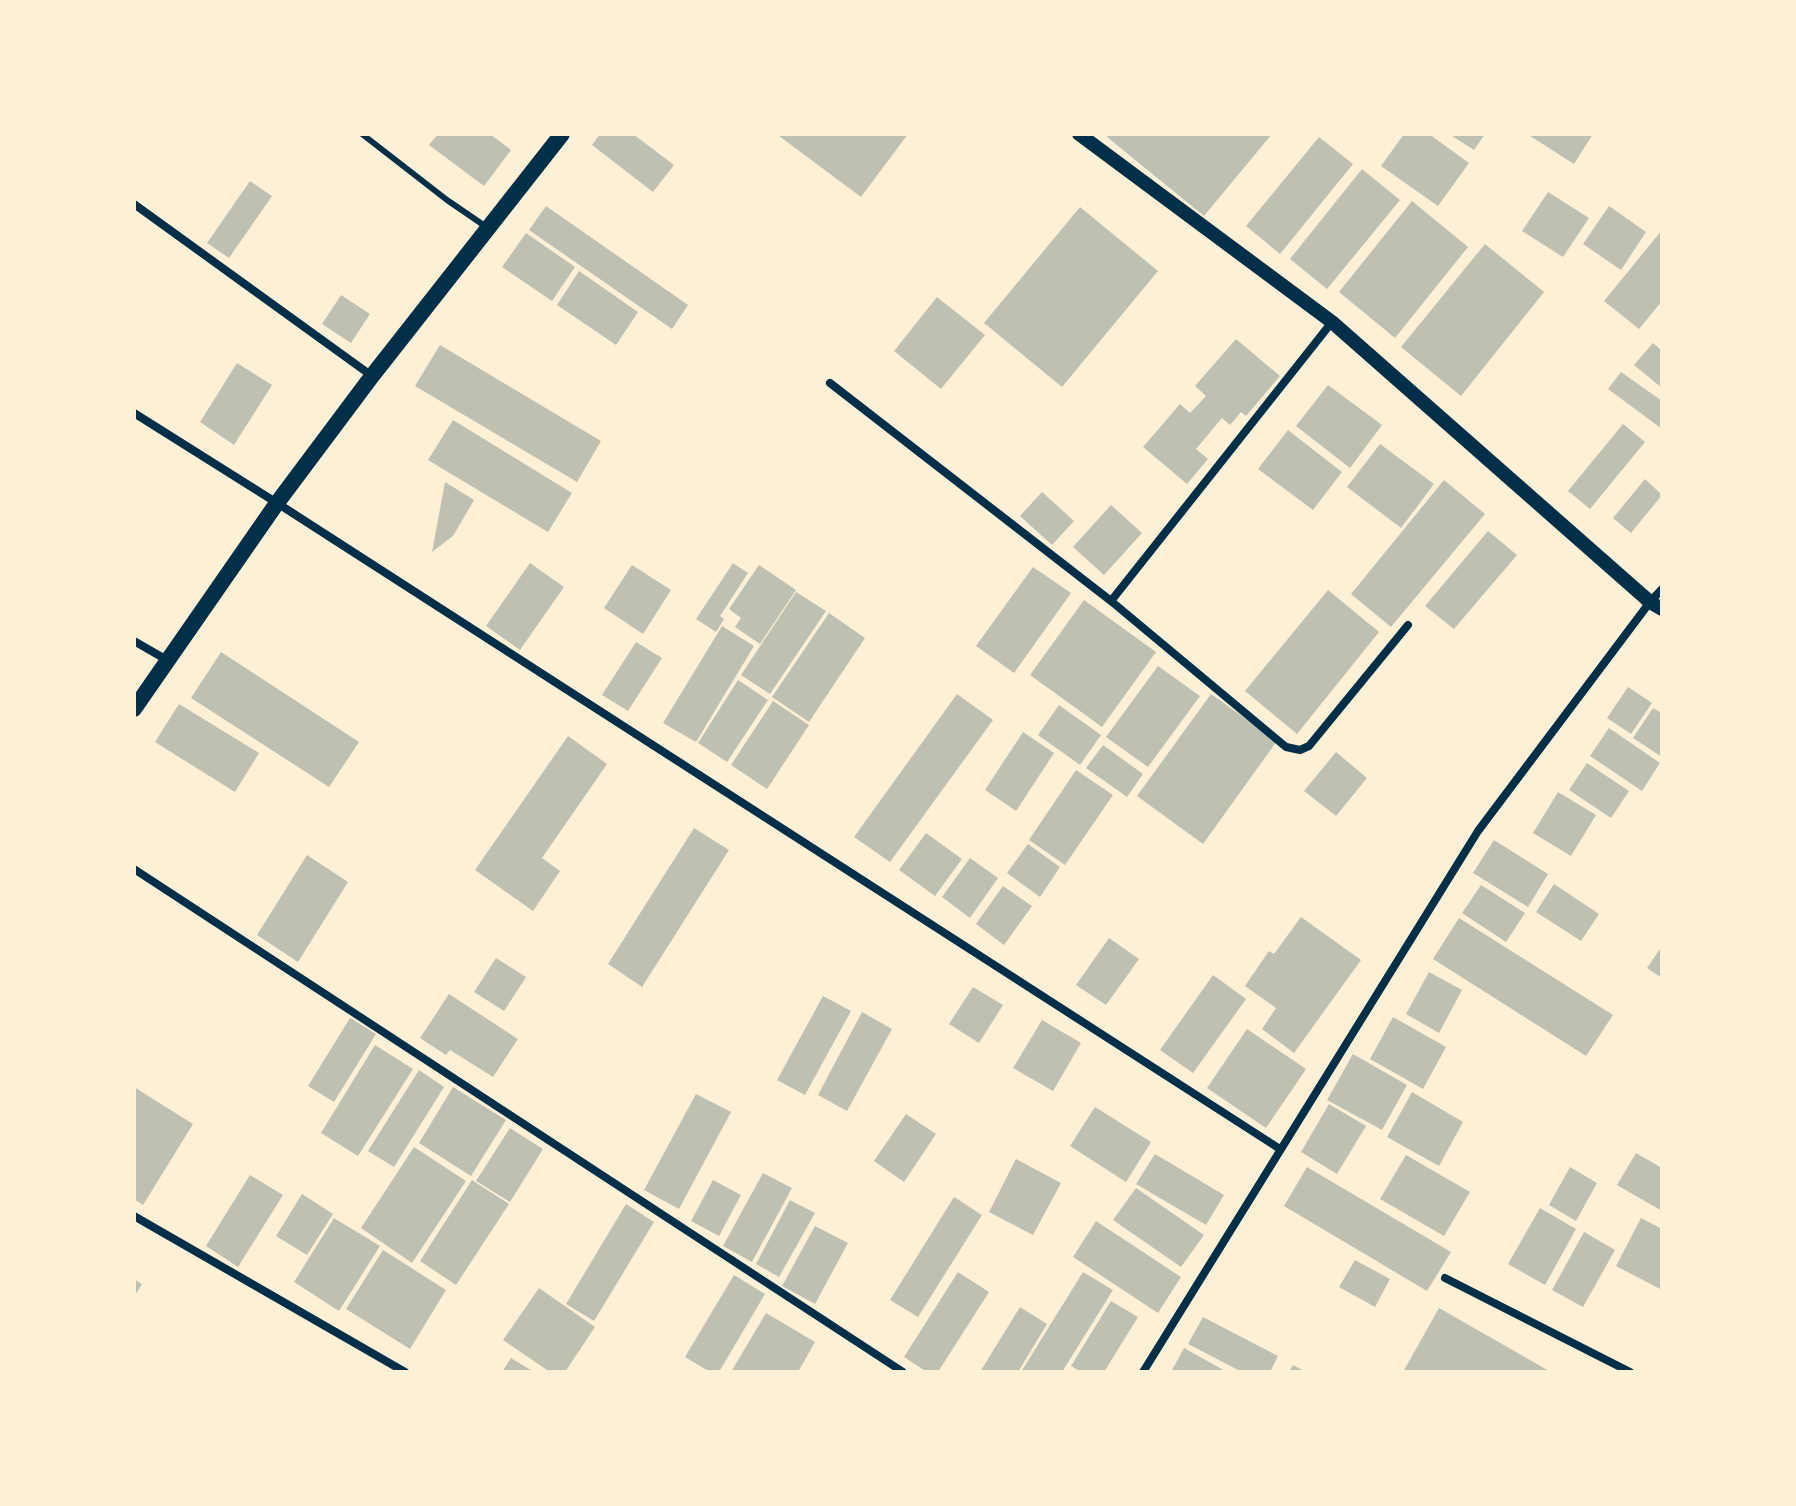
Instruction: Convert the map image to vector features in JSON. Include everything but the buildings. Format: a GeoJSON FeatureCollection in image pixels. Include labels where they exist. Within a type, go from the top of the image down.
{"type":"FeatureCollection","features":[{"type":"Feature","properties":{"kind":"main road"},"geometry":{"type":"LineString","coordinates":[[134,709],[277,503],[372,376],[562,134]]}},
{"type":"Feature","properties":{"kind":"street"},"geometry":{"type":"LineString","coordinates":[[1079,134],[1332,322],[1656,606]]}},
{"type":"Feature","properties":{"kind":"street"},"geometry":{"type":"LineString","coordinates":[[134,204],[372,376]]}},
{"type":"Feature","properties":{"kind":"street"},"geometry":{"type":"LineString","coordinates":[[1111,601],[1332,322]]}},
{"type":"Feature","properties":{"kind":"street"},"geometry":{"type":"LineString","coordinates":[[830,383],[1111,601],[1286,747],[1300,750],[1309,746],[1408,625]]}},
{"type":"Feature","properties":{"kind":"street"},"geometry":{"type":"LineString","coordinates":[[134,413],[1280,1149]]}},
{"type":"Feature","properties":{"kind":"street"},"geometry":{"type":"LineString","coordinates":[[1143,1372],[1478,831],[1656,606],[1662,589]]}},
{"type":"Feature","properties":{"kind":"street"},"geometry":{"type":"LineString","coordinates":[[134,641],[167,660]]}},
{"type":"Feature","properties":{"kind":"street"},"geometry":{"type":"LineString","coordinates":[[134,869],[903,1372]]}},
{"type":"Feature","properties":{"kind":"street"},"geometry":{"type":"LineString","coordinates":[[134,1216],[405,1372]]}},
{"type":"Feature","properties":{"kind":"street"},"geometry":{"type":"LineString","coordinates":[[1445,1278],[1630,1372]]}},
{"type":"Feature","properties":{"kind":"lane"},"geometry":{"type":"LineString","coordinates":[[362,134],[488,228]]}}]}
